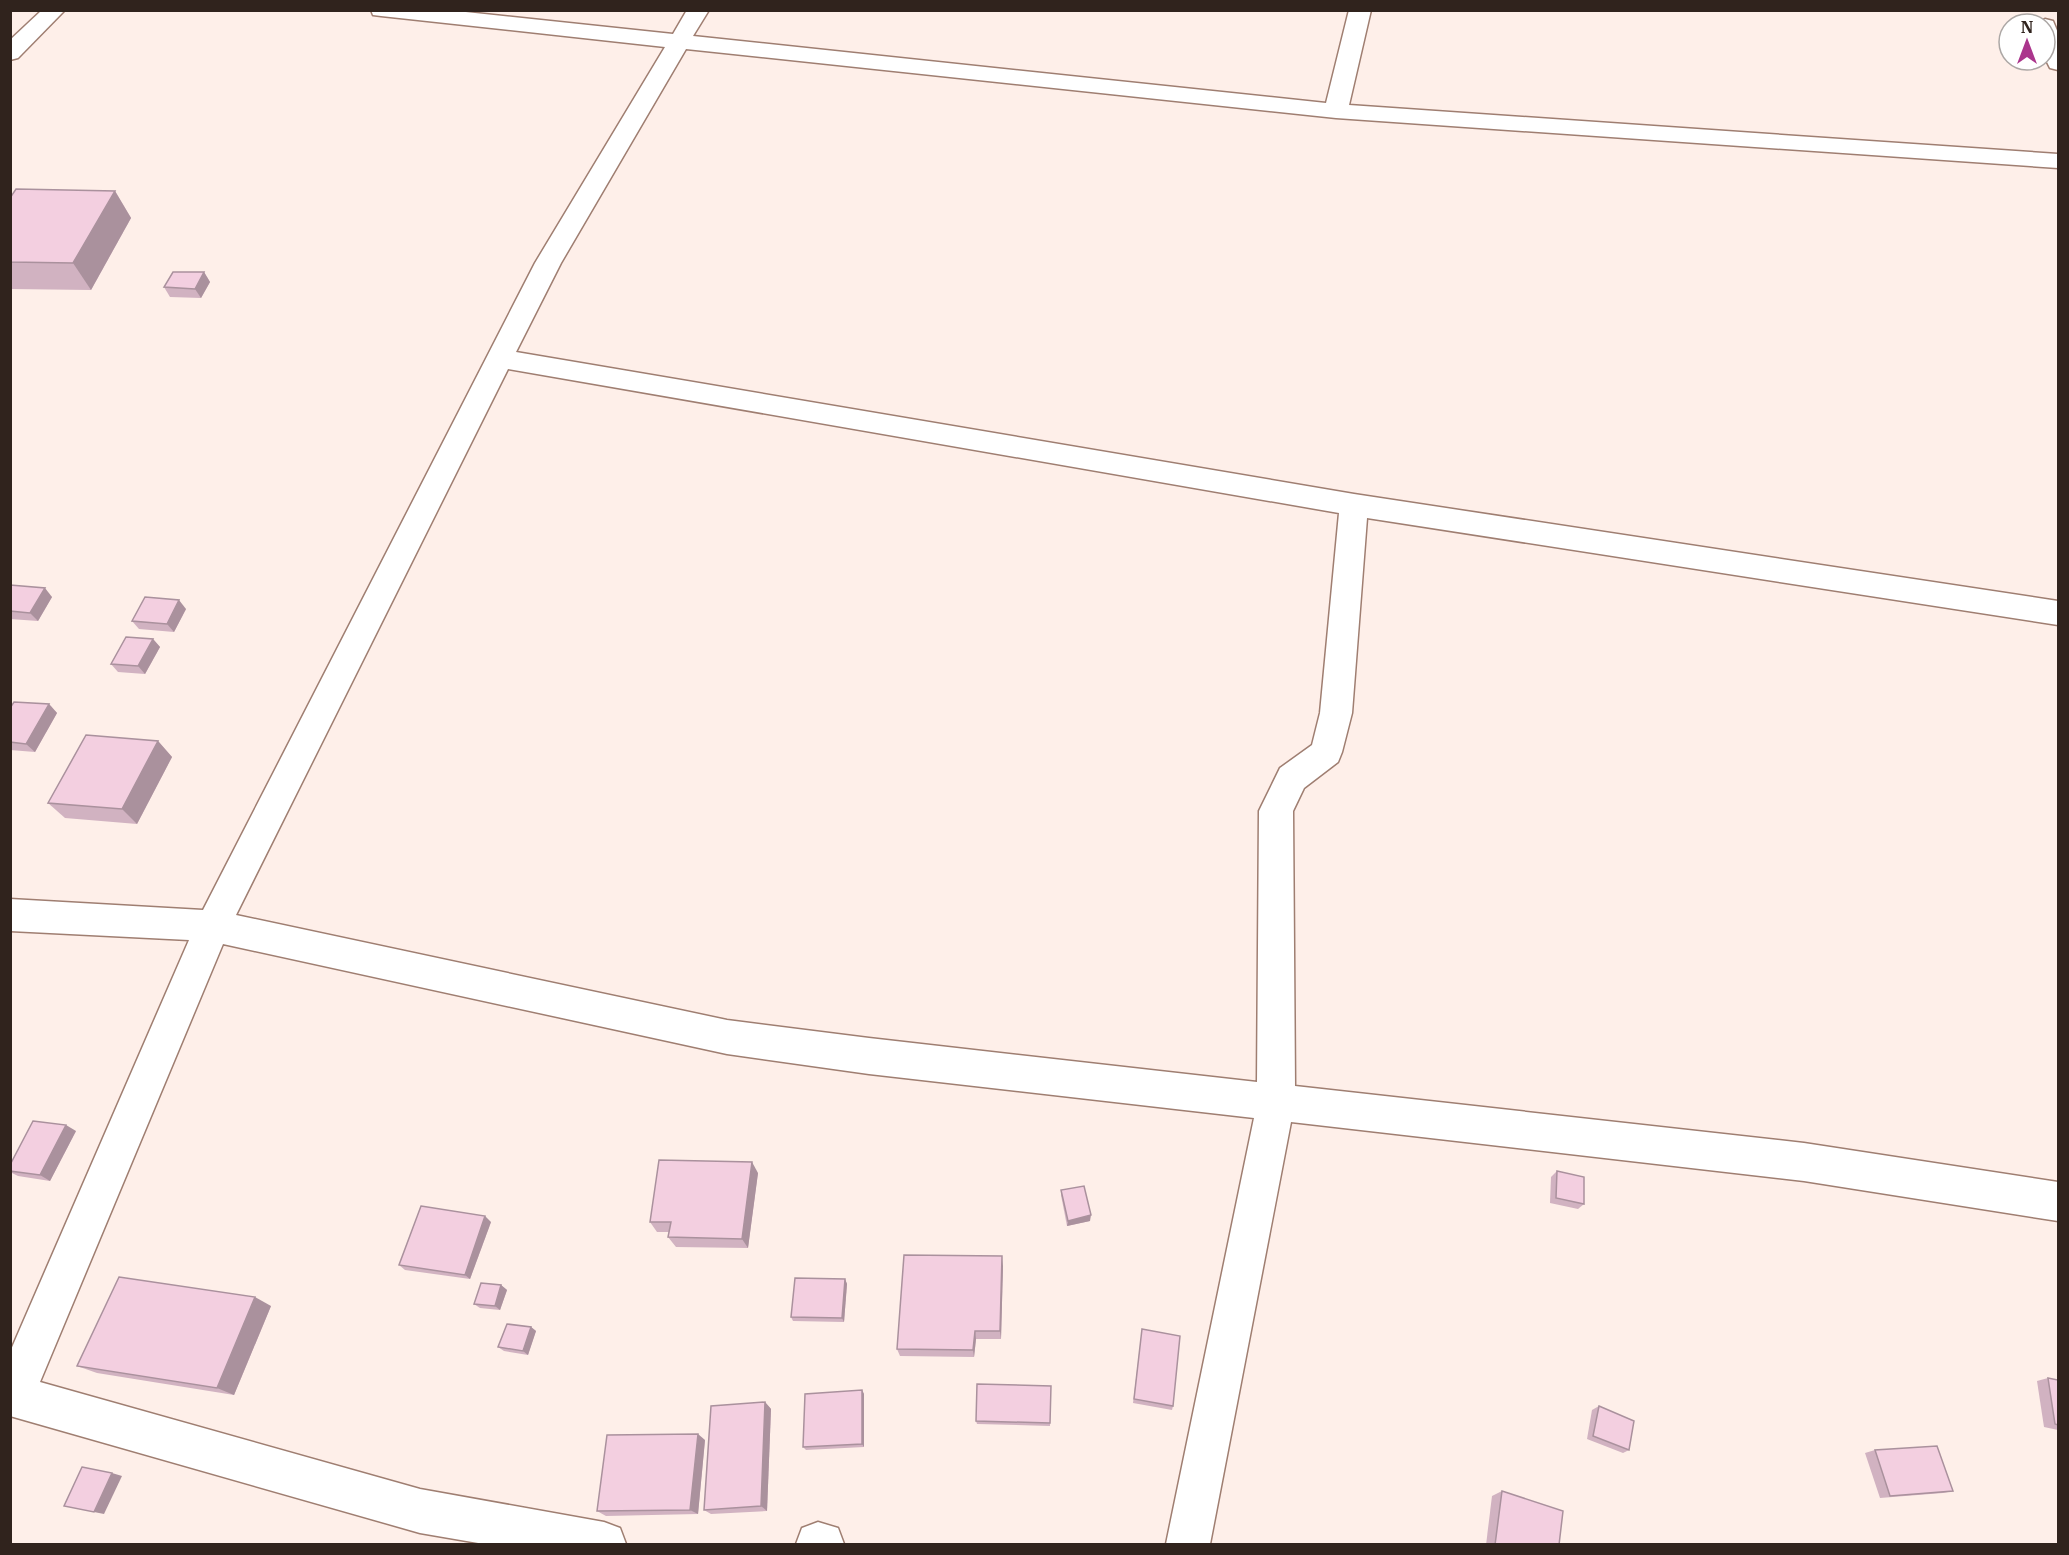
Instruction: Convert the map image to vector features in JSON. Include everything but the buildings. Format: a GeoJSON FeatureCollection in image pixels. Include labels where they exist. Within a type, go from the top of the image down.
{"type":"FeatureCollection","features":[{"type":"Feature","properties":{"kind":"street"},"geometry":{"type":"LineString","coordinates":[[10,53],[55,10]]}},
{"type":"Feature","properties":{"kind":"street"},"geometry":{"type":"LineString","coordinates":[[381,10],[1336,111],[2058,161]]}},
{"type":"Feature","properties":{"kind":"street"},"geometry":{"type":"LineString","coordinates":[[604,1545],[420,1510],[12,1396],[213,926],[548,263],[698,10]]}},
{"type":"Feature","properties":{"kind":"street"},"geometry":{"type":"LineString","coordinates":[[1336,111],[1360,10]]}},
{"type":"Feature","properties":{"kind":"street"},"geometry":{"type":"LineString","coordinates":[[501,359],[1354,505],[2058,613]]}},
{"type":"Feature","properties":{"kind":"street"},"geometry":{"type":"LineString","coordinates":[[1188,1545],[1276,1101],[1276,811],[1292,778],[1326,752],[1336,713],[1354,505]]}},
{"type":"Feature","properties":{"kind":"street"},"geometry":{"type":"LineString","coordinates":[[10,915],[213,926],[727,1037],[880,1057],[1804,1162],[2058,1202]]}}]}
